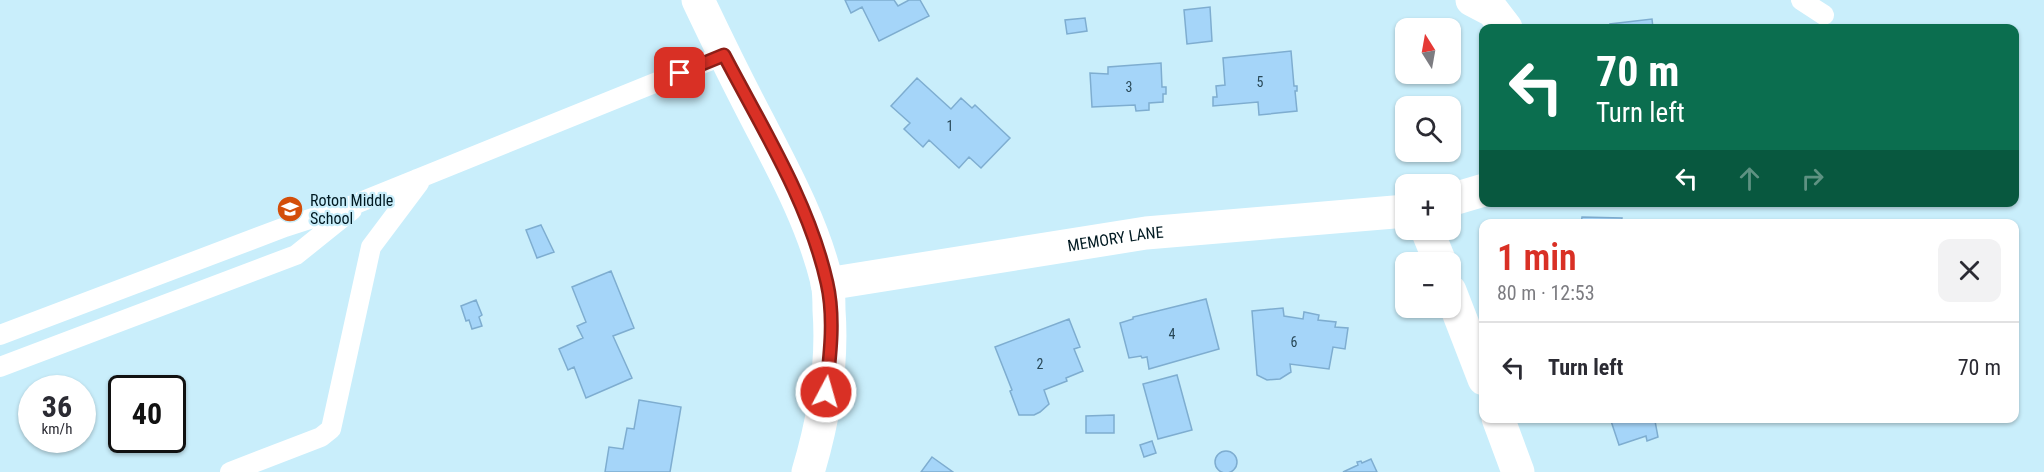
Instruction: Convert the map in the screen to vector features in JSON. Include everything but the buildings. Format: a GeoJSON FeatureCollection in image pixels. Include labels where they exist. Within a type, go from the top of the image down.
{"type":"FeatureCollection","features":[{"type":"Feature","properties":{"kind":"street"},"geometry":{"type":"LineString","coordinates":[[698,0],[792,185],[812,236],[827,284],[831,340],[828,371],[819,434],[808,472]]}},
{"type":"Feature","properties":{"kind":"street"},"geometry":{"type":"LineString","coordinates":[[1472,0],[1493,11],[1503,24]]}},
{"type":"Feature","properties":{"kind":"street"},"geometry":{"type":"LineString","coordinates":[[1461,197],[1479,192]]}},
{"type":"Feature","properties":{"kind":"street","name":"MEMORY LANE"},"geometry":{"type":"LineString","coordinates":[[827,284],[1146,233],[1395,212]]}},
{"type":"Feature","properties":{"kind":"street"},"geometry":{"type":"LineString","coordinates":[[1460,318],[1479,366]]}},
{"type":"Feature","properties":{"kind":"street"},"geometry":{"type":"LineString","coordinates":[[1500,423],[1518,472]]}},
{"type":"Feature","properties":{"kind":"lane"},"geometry":{"type":"LineString","coordinates":[[1801,0],[1824,15]]}},
{"type":"Feature","properties":{"kind":"lane"},"geometry":{"type":"LineString","coordinates":[[0,335],[285,227],[353,204],[724,55]]}},
{"type":"Feature","properties":{"kind":"lane"},"geometry":{"type":"LineString","coordinates":[[230,472],[321,437],[331,429],[371,247],[419,183],[417,179]]}},
{"type":"Feature","properties":{"kind":"lane"},"geometry":{"type":"LineString","coordinates":[[0,367],[296,255],[353,209],[353,204]]}},
{"type":"Feature","properties":{"kind":"place","name":"Roton Middle School"},"geometry":{"type":"Point","coordinates":[290,209]}},
{"type":"Feature","properties":{"kind":"route"},"geometry":{"type":"LineString","coordinates":[[680,73],[724,55],[792,185],[812,236],[827,284],[831,340],[826,392]]}}]}
